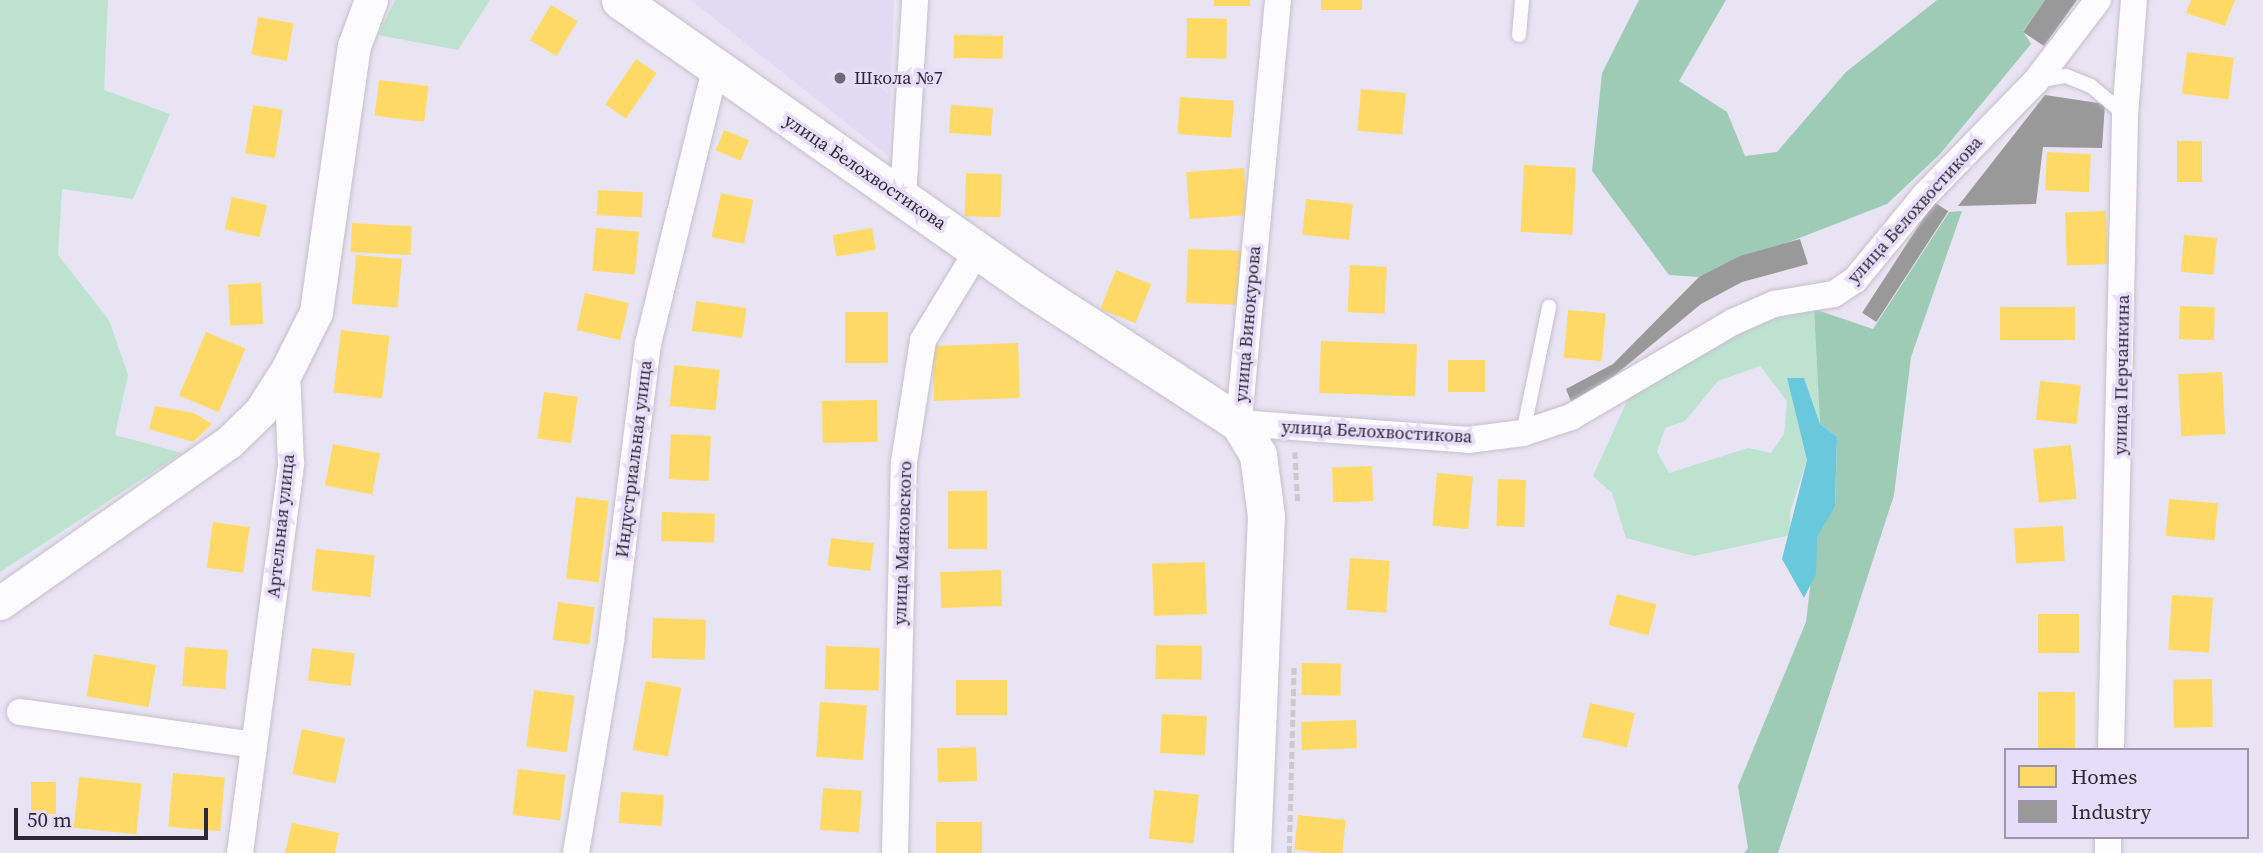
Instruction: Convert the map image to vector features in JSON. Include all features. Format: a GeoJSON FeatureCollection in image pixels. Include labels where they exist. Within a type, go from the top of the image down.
{"type":"FeatureCollection","features":[{"type":"Feature","properties":{"kind":"main road","name":"улица Белохвостикова"},"geometry":{"type":"LineString","coordinates":[[620,0],[715,69],[978,250],[1239,423]]}},
{"type":"Feature","properties":{"kind":"main road","name":"улица Винокурова"},"geometry":{"type":"LineString","coordinates":[[1239,423],[1258,455],[1266,516],[1252,853]]}},
{"type":"Feature","properties":{"kind":"street","name":"Артельная улица"},"geometry":{"type":"LineString","coordinates":[[240,853],[291,463],[287,370],[316,312],[352,59],[371,0]]}},
{"type":"Feature","properties":{"kind":"street"},"geometry":{"type":"LineString","coordinates":[[903,198],[915,0]]}},
{"type":"Feature","properties":{"kind":"street","name":"улица Винокурова"},"geometry":{"type":"LineString","coordinates":[[1239,423],[1278,0]]}},
{"type":"Feature","properties":{"kind":"street","name":"улица Белохвостикова"},"geometry":{"type":"LineString","coordinates":[[1239,423],[1468,440],[1523,433],[1601,404],[1733,322],[1773,304],[1834,294],[1855,280],[1925,195],[2036,81],[2098,0]]}},
{"type":"Feature","properties":{"kind":"street","name":"улица Перчанкина"},"geometry":{"type":"LineString","coordinates":[[2110,748],[2125,116],[2134,0]]}},
{"type":"Feature","properties":{"kind":"street","name":"Индустриальная улица"},"geometry":{"type":"LineString","coordinates":[[576,853],[611,641],[648,344],[715,69]]}},
{"type":"Feature","properties":{"kind":"street","name":"улица Маяковского"},"geometry":{"type":"LineString","coordinates":[[895,853],[904,462],[923,340],[978,250]]}},
{"type":"Feature","properties":{"kind":"street"},"geometry":{"type":"LineString","coordinates":[[0,603],[228,443],[260,412],[287,370]]}},
{"type":"Feature","properties":{"kind":"street"},"geometry":{"type":"LineString","coordinates":[[20,712],[254,745]]}},
{"type":"Feature","properties":{"kind":"lane"},"geometry":{"type":"LineString","coordinates":[[1519,34],[1522,0]]}},
{"type":"Feature","properties":{"kind":"lane"},"geometry":{"type":"LineString","coordinates":[[2036,81],[2066,76],[2091,86],[2125,116]]}},
{"type":"Feature","properties":{"kind":"lane"},"geometry":{"type":"LineString","coordinates":[[1523,433],[1549,307]]}},
{"type":"Feature","properties":{"kind":"shaded area","name":"Школа №7"},"geometry":{"type":"Polygon","coordinates":[[[691,0],[894,0],[888,156],[691,0]]]}},
{"type":"Feature","properties":{"kind":"green space"},"geometry":{"type":"Polygon","coordinates":[[[0,0],[108,0],[104,90],[170,114],[133,199],[62,189],[58,255],[109,320],[128,375],[115,435],[182,453],[0,572],[0,0]]]}},
{"type":"Feature","properties":{"kind":"green space"},"geometry":{"type":"Polygon","coordinates":[[[395,0],[490,0],[458,50],[378,35],[395,0]]]}},
{"type":"Feature","properties":{"kind":"green space"},"geometry":{"type":"Polygon","coordinates":[[[1639,0],[1726,0],[1679,81],[1727,112],[1745,156],[1777,152],[1846,72],[1937,0],[2045,0],[2023,31],[2031,44],[1940,154],[1887,204],[1699,277],[1669,275],[1592,171],[1602,73],[1639,0]]]}},
{"type":"Feature","properties":{"kind":"green space"},"geometry":{"type":"Polygon","coordinates":[[[1962,211],[1911,357],[1894,495],[1778,853],[1744,853],[1748,848],[1738,786],[1806,622],[1816,537],[1835,507],[1837,437],[1820,424],[1814,309],[1873,329],[1949,212],[1962,211]]]}},
{"type":"Feature","properties":{"kind":"green space"},"geometry":{"type":"Polygon","coordinates":[[[1814,309],[1820,424],[1804,378],[1787,378],[1807,460],[1790,512],[1791,535],[1694,556],[1626,538],[1612,493],[1593,476],[1628,399],[1755,324],[1814,309]],[[1760,366],[1718,381],[1685,421],[1665,428],[1657,452],[1669,473],[1748,448],[1771,453],[1784,434],[1787,401],[1760,366]]]}},
{"type":"Feature","properties":{"kind":"water"},"geometry":{"type":"Polygon","coordinates":[[[1787,378],[1804,378],[1820,424],[1837,437],[1835,507],[1817,537],[1816,574],[1804,598],[1782,559],[1807,460],[1787,378]]]}},
{"type":"Feature","properties":{"kind":"building: Homes"},"geometry":{"type":"Polygon","coordinates":[[[1214,0],[1250,0],[1250,6],[1214,6],[1214,0]]]}},
{"type":"Feature","properties":{"kind":"building: Homes"},"geometry":{"type":"Polygon","coordinates":[[[1321,0],[1362,0],[1362,10],[1321,10],[1321,0]]]}},
{"type":"Feature","properties":{"kind":"building: Homes"},"geometry":{"type":"Polygon","coordinates":[[[2191,0],[2235,0],[2225,26],[2186,13],[2191,0]]]}},
{"type":"Feature","properties":{"kind":"building: Homes"},"geometry":{"type":"Polygon","coordinates":[[[551,5],[578,21],[556,56],[530,40],[551,5]]]}},
{"type":"Feature","properties":{"kind":"building: Homes"},"geometry":{"type":"Polygon","coordinates":[[[258,17],[293,23],[287,61],[251,54],[258,17]]]}},
{"type":"Feature","properties":{"kind":"building: Homes"},"geometry":{"type":"Polygon","coordinates":[[[1187,18],[1227,19],[1226,59],[1186,58],[1187,18]]]}},
{"type":"Feature","properties":{"kind":"building: Homes"},"geometry":{"type":"Polygon","coordinates":[[[954,35],[1003,36],[1003,59],[954,58],[954,35]]]}},
{"type":"Feature","properties":{"kind":"building: Homes"},"geometry":{"type":"Polygon","coordinates":[[[2187,52],[2234,58],[2229,99],[2182,94],[2187,52]]]}},
{"type":"Feature","properties":{"kind":"building: Homes"},"geometry":{"type":"Polygon","coordinates":[[[636,59],[657,73],[626,119],[605,105],[636,59]]]}},
{"type":"Feature","properties":{"kind":"building: Homes"},"geometry":{"type":"Polygon","coordinates":[[[379,80],[429,86],[424,122],[375,116],[379,80]]]}},
{"type":"Feature","properties":{"kind":"building: Homes"},"geometry":{"type":"Polygon","coordinates":[[[1361,89],[1406,93],[1402,135],[1357,131],[1361,89]]]}},
{"type":"Feature","properties":{"kind":"building: Homes"},"geometry":{"type":"Polygon","coordinates":[[[1180,97],[1234,101],[1231,138],[1177,134],[1180,97]]]}},
{"type":"Feature","properties":{"kind":"building: Homes"},"geometry":{"type":"Polygon","coordinates":[[[253,105],[283,110],[275,158],[245,153],[253,105]]]}},
{"type":"Feature","properties":{"kind":"building: Homes"},"geometry":{"type":"Polygon","coordinates":[[[951,105],[993,108],[991,136],[949,133],[951,105]]]}},
{"type":"Feature","properties":{"kind":"building: Homes"},"geometry":{"type":"Polygon","coordinates":[[[724,130],[749,140],[741,161],[716,150],[724,130]]]}},
{"type":"Feature","properties":{"kind":"building: Homes"},"geometry":{"type":"Polygon","coordinates":[[[2177,141],[2202,141],[2202,182],[2177,182],[2177,141]]]}},
{"type":"Feature","properties":{"kind":"building: Homes"},"geometry":{"type":"Polygon","coordinates":[[[2047,152],[2091,154],[2089,192],[2045,190],[2047,152]]]}},
{"type":"Feature","properties":{"kind":"building: Homes"},"geometry":{"type":"Polygon","coordinates":[[[1524,165],[1576,168],[1572,235],[1520,232],[1524,165]]]}},
{"type":"Feature","properties":{"kind":"building: Homes"},"geometry":{"type":"Polygon","coordinates":[[[1244,168],[1247,215],[1189,219],[1186,172],[1244,168]]]}},
{"type":"Feature","properties":{"kind":"building: Homes"},"geometry":{"type":"Polygon","coordinates":[[[966,173],[1002,174],[1000,217],[964,216],[966,173]]]}},
{"type":"Feature","properties":{"kind":"building: Homes"},"geometry":{"type":"Polygon","coordinates":[[[598,190],[643,192],[642,217],[597,215],[598,190]]]}},
{"type":"Feature","properties":{"kind":"building: Homes"},"geometry":{"type":"Polygon","coordinates":[[[721,193],[753,200],[744,244],[712,237],[721,193]]]}},
{"type":"Feature","properties":{"kind":"building: Homes"},"geometry":{"type":"Polygon","coordinates":[[[232,197],[267,205],[260,237],[225,229],[232,197]]]}},
{"type":"Feature","properties":{"kind":"building: Homes"},"geometry":{"type":"Polygon","coordinates":[[[1306,199],[1353,204],[1349,240],[1302,235],[1306,199]]]}},
{"type":"Feature","properties":{"kind":"building: Homes"},"geometry":{"type":"Polygon","coordinates":[[[2106,211],[2108,264],[2067,265],[2065,212],[2106,211]]]}},
{"type":"Feature","properties":{"kind":"building: Homes"},"geometry":{"type":"Polygon","coordinates":[[[352,223],[412,226],[410,255],[350,252],[352,223]]]}},
{"type":"Feature","properties":{"kind":"building: Homes"},"geometry":{"type":"Polygon","coordinates":[[[596,228],[639,232],[635,275],[592,271],[596,228]]]}},
{"type":"Feature","properties":{"kind":"building: Homes"},"geometry":{"type":"Polygon","coordinates":[[[872,228],[876,250],[836,257],[833,235],[872,228]]]}},
{"type":"Feature","properties":{"kind":"building: Homes"},"geometry":{"type":"Polygon","coordinates":[[[2184,235],[2217,238],[2214,275],[2181,272],[2184,235]]]}},
{"type":"Feature","properties":{"kind":"building: Homes"},"geometry":{"type":"Polygon","coordinates":[[[1188,249],[1243,251],[1241,305],[1186,303],[1188,249]]]}},
{"type":"Feature","properties":{"kind":"building: Homes"},"geometry":{"type":"Polygon","coordinates":[[[356,255],[402,259],[398,308],[352,304],[356,255]]]}},
{"type":"Feature","properties":{"kind":"building: Homes"},"geometry":{"type":"Polygon","coordinates":[[[1350,265],[1387,267],[1384,314],[1348,312],[1350,265]]]}},
{"type":"Feature","properties":{"kind":"building: Homes"},"geometry":{"type":"Polygon","coordinates":[[[1116,270],[1151,284],[1135,323],[1100,309],[1116,270]]]}},
{"type":"Feature","properties":{"kind":"building: Homes"},"geometry":{"type":"Polygon","coordinates":[[[261,283],[263,324],[230,326],[228,285],[261,283]]]}},
{"type":"Feature","properties":{"kind":"building: Homes"},"geometry":{"type":"Polygon","coordinates":[[[585,293],[629,303],[620,340],[576,330],[585,293]]]}},
{"type":"Feature","properties":{"kind":"building: Homes"},"geometry":{"type":"Polygon","coordinates":[[[696,301],[747,308],[742,338],[692,331],[696,301]]]}},
{"type":"Feature","properties":{"kind":"building: Homes"},"geometry":{"type":"Polygon","coordinates":[[[2180,306],[2215,307],[2214,340],[2179,339],[2180,306]]]}},
{"type":"Feature","properties":{"kind":"building: Homes"},"geometry":{"type":"Polygon","coordinates":[[[2000,307],[2075,307],[2075,340],[2000,340],[2000,307]]]}},
{"type":"Feature","properties":{"kind":"building: Homes"},"geometry":{"type":"Polygon","coordinates":[[[1568,310],[1606,313],[1602,361],[1564,358],[1568,310]]]}},
{"type":"Feature","properties":{"kind":"building: Homes"},"geometry":{"type":"Polygon","coordinates":[[[845,312],[888,312],[888,363],[845,363],[845,312]]]}},
{"type":"Feature","properties":{"kind":"building: Homes"},"geometry":{"type":"Polygon","coordinates":[[[341,330],[390,336],[382,399],[333,393],[341,330]]]}},
{"type":"Feature","properties":{"kind":"building: Homes"},"geometry":{"type":"Polygon","coordinates":[[[206,332],[246,349],[219,412],[179,396],[206,332]]]}},
{"type":"Feature","properties":{"kind":"building: Homes"},"geometry":{"type":"Polygon","coordinates":[[[1321,341],[1417,344],[1415,396],[1319,393],[1321,341]]]}},
{"type":"Feature","properties":{"kind":"building: Homes"},"geometry":{"type":"Polygon","coordinates":[[[1018,343],[1020,398],[934,401],[932,346],[1018,343]]]}},
{"type":"Feature","properties":{"kind":"building: Homes"},"geometry":{"type":"Polygon","coordinates":[[[1448,360],[1485,360],[1485,392],[1448,392],[1448,360]]]}},
{"type":"Feature","properties":{"kind":"building: Homes"},"geometry":{"type":"Polygon","coordinates":[[[674,365],[720,370],[715,411],[670,406],[674,365]]]}},
{"type":"Feature","properties":{"kind":"building: Homes"},"geometry":{"type":"Polygon","coordinates":[[[2222,372],[2225,434],[2181,436],[2178,374],[2222,372]]]}},
{"type":"Feature","properties":{"kind":"building: Homes"},"geometry":{"type":"Polygon","coordinates":[[[2040,381],[2081,385],[2077,424],[2036,420],[2040,381]]]}},
{"type":"Feature","properties":{"kind":"building: Homes"},"geometry":{"type":"Polygon","coordinates":[[[544,392],[578,397],[571,443],[537,439],[544,392]]]}},
{"type":"Feature","properties":{"kind":"building: Homes"},"geometry":{"type":"Polygon","coordinates":[[[877,400],[878,442],[823,443],[822,401],[877,400]]]}},
{"type":"Feature","properties":{"kind":"building: Homes"},"geometry":{"type":"Polygon","coordinates":[[[155,406],[194,413],[212,424],[193,442],[149,429],[155,406]]]}},
{"type":"Feature","properties":{"kind":"building: Homes"},"geometry":{"type":"Polygon","coordinates":[[[671,434],[711,436],[709,481],[669,479],[671,434]]]}},
{"type":"Feature","properties":{"kind":"building: Homes"},"geometry":{"type":"Polygon","coordinates":[[[333,444],[380,453],[372,494],[325,485],[333,444]]]}},
{"type":"Feature","properties":{"kind":"building: Homes"},"geometry":{"type":"Polygon","coordinates":[[[2071,445],[2077,499],[2039,503],[2033,449],[2071,445]]]}},
{"type":"Feature","properties":{"kind":"building: Homes"},"geometry":{"type":"Polygon","coordinates":[[[1372,466],[1373,501],[1333,502],[1332,467],[1372,466]]]}},
{"type":"Feature","properties":{"kind":"building: Homes"},"geometry":{"type":"Polygon","coordinates":[[[1437,473],[1473,476],[1468,529],[1432,526],[1437,473]]]}},
{"type":"Feature","properties":{"kind":"building: Homes"},"geometry":{"type":"Polygon","coordinates":[[[1498,479],[1526,480],[1524,527],[1496,526],[1498,479]]]}},
{"type":"Feature","properties":{"kind":"building: Homes"},"geometry":{"type":"Polygon","coordinates":[[[948,491],[987,491],[987,549],[948,549],[948,491]]]}},
{"type":"Feature","properties":{"kind":"building: Homes"},"geometry":{"type":"Polygon","coordinates":[[[576,497],[609,501],[599,582],[566,578],[576,497]]]}},
{"type":"Feature","properties":{"kind":"building: Homes"},"geometry":{"type":"Polygon","coordinates":[[[2169,499],[2218,503],[2215,540],[2166,536],[2169,499]]]}},
{"type":"Feature","properties":{"kind":"building: Homes"},"geometry":{"type":"Polygon","coordinates":[[[662,512],[715,514],[714,543],[661,541],[662,512]]]}},
{"type":"Feature","properties":{"kind":"building: Homes"},"geometry":{"type":"Polygon","coordinates":[[[213,522],[250,527],[243,573],[207,568],[213,522]]]}},
{"type":"Feature","properties":{"kind":"building: Homes"},"geometry":{"type":"Polygon","coordinates":[[[2063,526],[2065,561],[2016,564],[2014,529],[2063,526]]]}},
{"type":"Feature","properties":{"kind":"building: Homes"},"geometry":{"type":"Polygon","coordinates":[[[831,538],[874,543],[870,571],[828,566],[831,538]]]}},
{"type":"Feature","properties":{"kind":"building: Homes"},"geometry":{"type":"Polygon","coordinates":[[[316,549],[375,555],[370,597],[312,591],[316,549]]]}},
{"type":"Feature","properties":{"kind":"building: Homes"},"geometry":{"type":"Polygon","coordinates":[[[1350,558],[1390,561],[1386,613],[1346,610],[1350,558]]]}},
{"type":"Feature","properties":{"kind":"building: Homes"},"geometry":{"type":"Polygon","coordinates":[[[1205,562],[1207,614],[1154,616],[1152,564],[1205,562]]]}},
{"type":"Feature","properties":{"kind":"building: Homes"},"geometry":{"type":"Polygon","coordinates":[[[1001,570],[1002,606],[941,608],[940,572],[1001,570]]]}},
{"type":"Feature","properties":{"kind":"building: Homes"},"geometry":{"type":"Polygon","coordinates":[[[1617,594],[1657,605],[1648,636],[1609,625],[1617,594]]]}},
{"type":"Feature","properties":{"kind":"building: Homes"},"geometry":{"type":"Polygon","coordinates":[[[2172,595],[2213,598],[2209,653],[2168,650],[2172,595]]]}},
{"type":"Feature","properties":{"kind":"building: Homes"},"geometry":{"type":"Polygon","coordinates":[[[558,602],[595,607],[589,645],[553,640],[558,602]]]}},
{"type":"Feature","properties":{"kind":"building: Homes"},"geometry":{"type":"Polygon","coordinates":[[[2038,614],[2079,614],[2079,653],[2038,653],[2038,614]]]}},
{"type":"Feature","properties":{"kind":"building: Homes"},"geometry":{"type":"Polygon","coordinates":[[[653,618],[706,620],[705,660],[652,658],[653,618]]]}},
{"type":"Feature","properties":{"kind":"building: Homes"},"geometry":{"type":"Polygon","coordinates":[[[1156,645],[1202,646],[1201,680],[1155,679],[1156,645]]]}},
{"type":"Feature","properties":{"kind":"building: Homes"},"geometry":{"type":"Polygon","coordinates":[[[826,646],[880,648],[878,691],[824,689],[826,646]]]}},
{"type":"Feature","properties":{"kind":"building: Homes"},"geometry":{"type":"Polygon","coordinates":[[[185,647],[228,650],[225,689],[182,686],[185,647]]]}},
{"type":"Feature","properties":{"kind":"building: Homes"},"geometry":{"type":"Polygon","coordinates":[[[312,648],[355,653],[351,686],[308,681],[312,648]]]}},
{"type":"Feature","properties":{"kind":"building: Homes"},"geometry":{"type":"Polygon","coordinates":[[[94,654],[156,665],[149,707],[87,696],[94,654]]]}},
{"type":"Feature","properties":{"kind":"building: Homes"},"geometry":{"type":"Polygon","coordinates":[[[1302,663],[1341,664],[1340,696],[1301,695],[1302,663]]]}},
{"type":"Feature","properties":{"kind":"building: Homes"},"geometry":{"type":"Polygon","coordinates":[[[2212,679],[2213,727],[2174,728],[2173,680],[2212,679]]]}},
{"type":"Feature","properties":{"kind":"building: Homes"},"geometry":{"type":"Polygon","coordinates":[[[956,680],[1007,680],[1007,715],[956,715],[956,680]]]}},
{"type":"Feature","properties":{"kind":"building: Homes"},"geometry":{"type":"Polygon","coordinates":[[[646,681],[681,688],[668,757],[633,750],[646,681]]]}},
{"type":"Feature","properties":{"kind":"building: Homes"},"geometry":{"type":"Polygon","coordinates":[[[534,690],[575,696],[567,752],[526,746],[534,690]]]}},
{"type":"Feature","properties":{"kind":"building: Homes"},"geometry":{"type":"Polygon","coordinates":[[[2038,692],[2075,692],[2075,748],[2038,748],[2038,692]]]}},
{"type":"Feature","properties":{"kind":"building: Homes"},"geometry":{"type":"Polygon","coordinates":[[[820,702],[867,705],[863,760],[816,757],[820,702]]]}},
{"type":"Feature","properties":{"kind":"building: Homes"},"geometry":{"type":"Polygon","coordinates":[[[1590,703],[1635,713],[1627,747],[1582,737],[1590,703]]]}},
{"type":"Feature","properties":{"kind":"building: Homes"},"geometry":{"type":"Polygon","coordinates":[[[1162,714],[1207,716],[1205,755],[1160,753],[1162,714]]]}},
{"type":"Feature","properties":{"kind":"building: Homes"},"geometry":{"type":"Polygon","coordinates":[[[1356,720],[1357,748],[1302,750],[1301,722],[1356,720]]]}},
{"type":"Feature","properties":{"kind":"building: Homes"},"geometry":{"type":"Polygon","coordinates":[[[302,729],[345,738],[335,783],[292,774],[302,729]]]}},
{"type":"Feature","properties":{"kind":"building: Homes"},"geometry":{"type":"Polygon","coordinates":[[[976,747],[977,781],[938,782],[937,748],[976,747]]]}},
{"type":"Feature","properties":{"kind":"building: Homes"},"geometry":{"type":"Polygon","coordinates":[[[518,769],[566,775],[560,821],[512,815],[518,769]]]}},
{"type":"Feature","properties":{"kind":"building: Homes"},"geometry":{"type":"Polygon","coordinates":[[[173,773],[225,778],[220,831],[168,827],[173,773]]]}},
{"type":"Feature","properties":{"kind":"building: Homes"},"geometry":{"type":"Polygon","coordinates":[[[79,777],[142,784],[136,834],[74,828],[79,777]]]}},
{"type":"Feature","properties":{"kind":"building: Homes"},"geometry":{"type":"Polygon","coordinates":[[[31,782],[56,782],[56,814],[31,814],[31,782]]]}},
{"type":"Feature","properties":{"kind":"building: Homes"},"geometry":{"type":"Polygon","coordinates":[[[823,788],[862,791],[859,833],[820,830],[823,788]]]}},
{"type":"Feature","properties":{"kind":"building: Homes"},"geometry":{"type":"Polygon","coordinates":[[[1154,790],[1199,795],[1194,843],[1149,839],[1154,790]]]}},
{"type":"Feature","properties":{"kind":"building: Homes"},"geometry":{"type":"Polygon","coordinates":[[[621,792],[664,795],[662,826],[619,823],[621,792]]]}},
{"type":"Feature","properties":{"kind":"building: Homes"},"geometry":{"type":"Polygon","coordinates":[[[1298,815],[1346,820],[1342,853],[1294,850],[1298,815]]]}},
{"type":"Feature","properties":{"kind":"building: Homes"},"geometry":{"type":"Polygon","coordinates":[[[936,822],[982,822],[982,853],[936,853],[936,822]]]}},
{"type":"Feature","properties":{"kind":"building: Homes"},"geometry":{"type":"Polygon","coordinates":[[[292,823],[339,833],[335,853],[285,853],[292,823]]]}},
{"type":"Feature","properties":{"kind":"building: Industry"},"geometry":{"type":"Polygon","coordinates":[[[2045,0],[2077,0],[2044,46],[2023,32],[2045,0]]]}},
{"type":"Feature","properties":{"kind":"building: Industry"},"geometry":{"type":"Polygon","coordinates":[[[2045,95],[2105,104],[2102,148],[2043,147],[2036,204],[1958,206],[2045,95]]]}},
{"type":"Feature","properties":{"kind":"building: Industry"},"geometry":{"type":"Polygon","coordinates":[[[1934,202],[1948,211],[1876,322],[1862,313],[1934,202]]]}},
{"type":"Feature","properties":{"kind":"building: Industry"},"geometry":{"type":"Polygon","coordinates":[[[1800,239],[1808,264],[1742,282],[1701,304],[1574,409],[1566,389],[1613,364],[1699,277],[1740,256],[1800,239]]]}},
{"type":"Feature","properties":{"kind":"place","name":"Школа №7"},"geometry":{"type":"Point","coordinates":[840,78]}}]}
